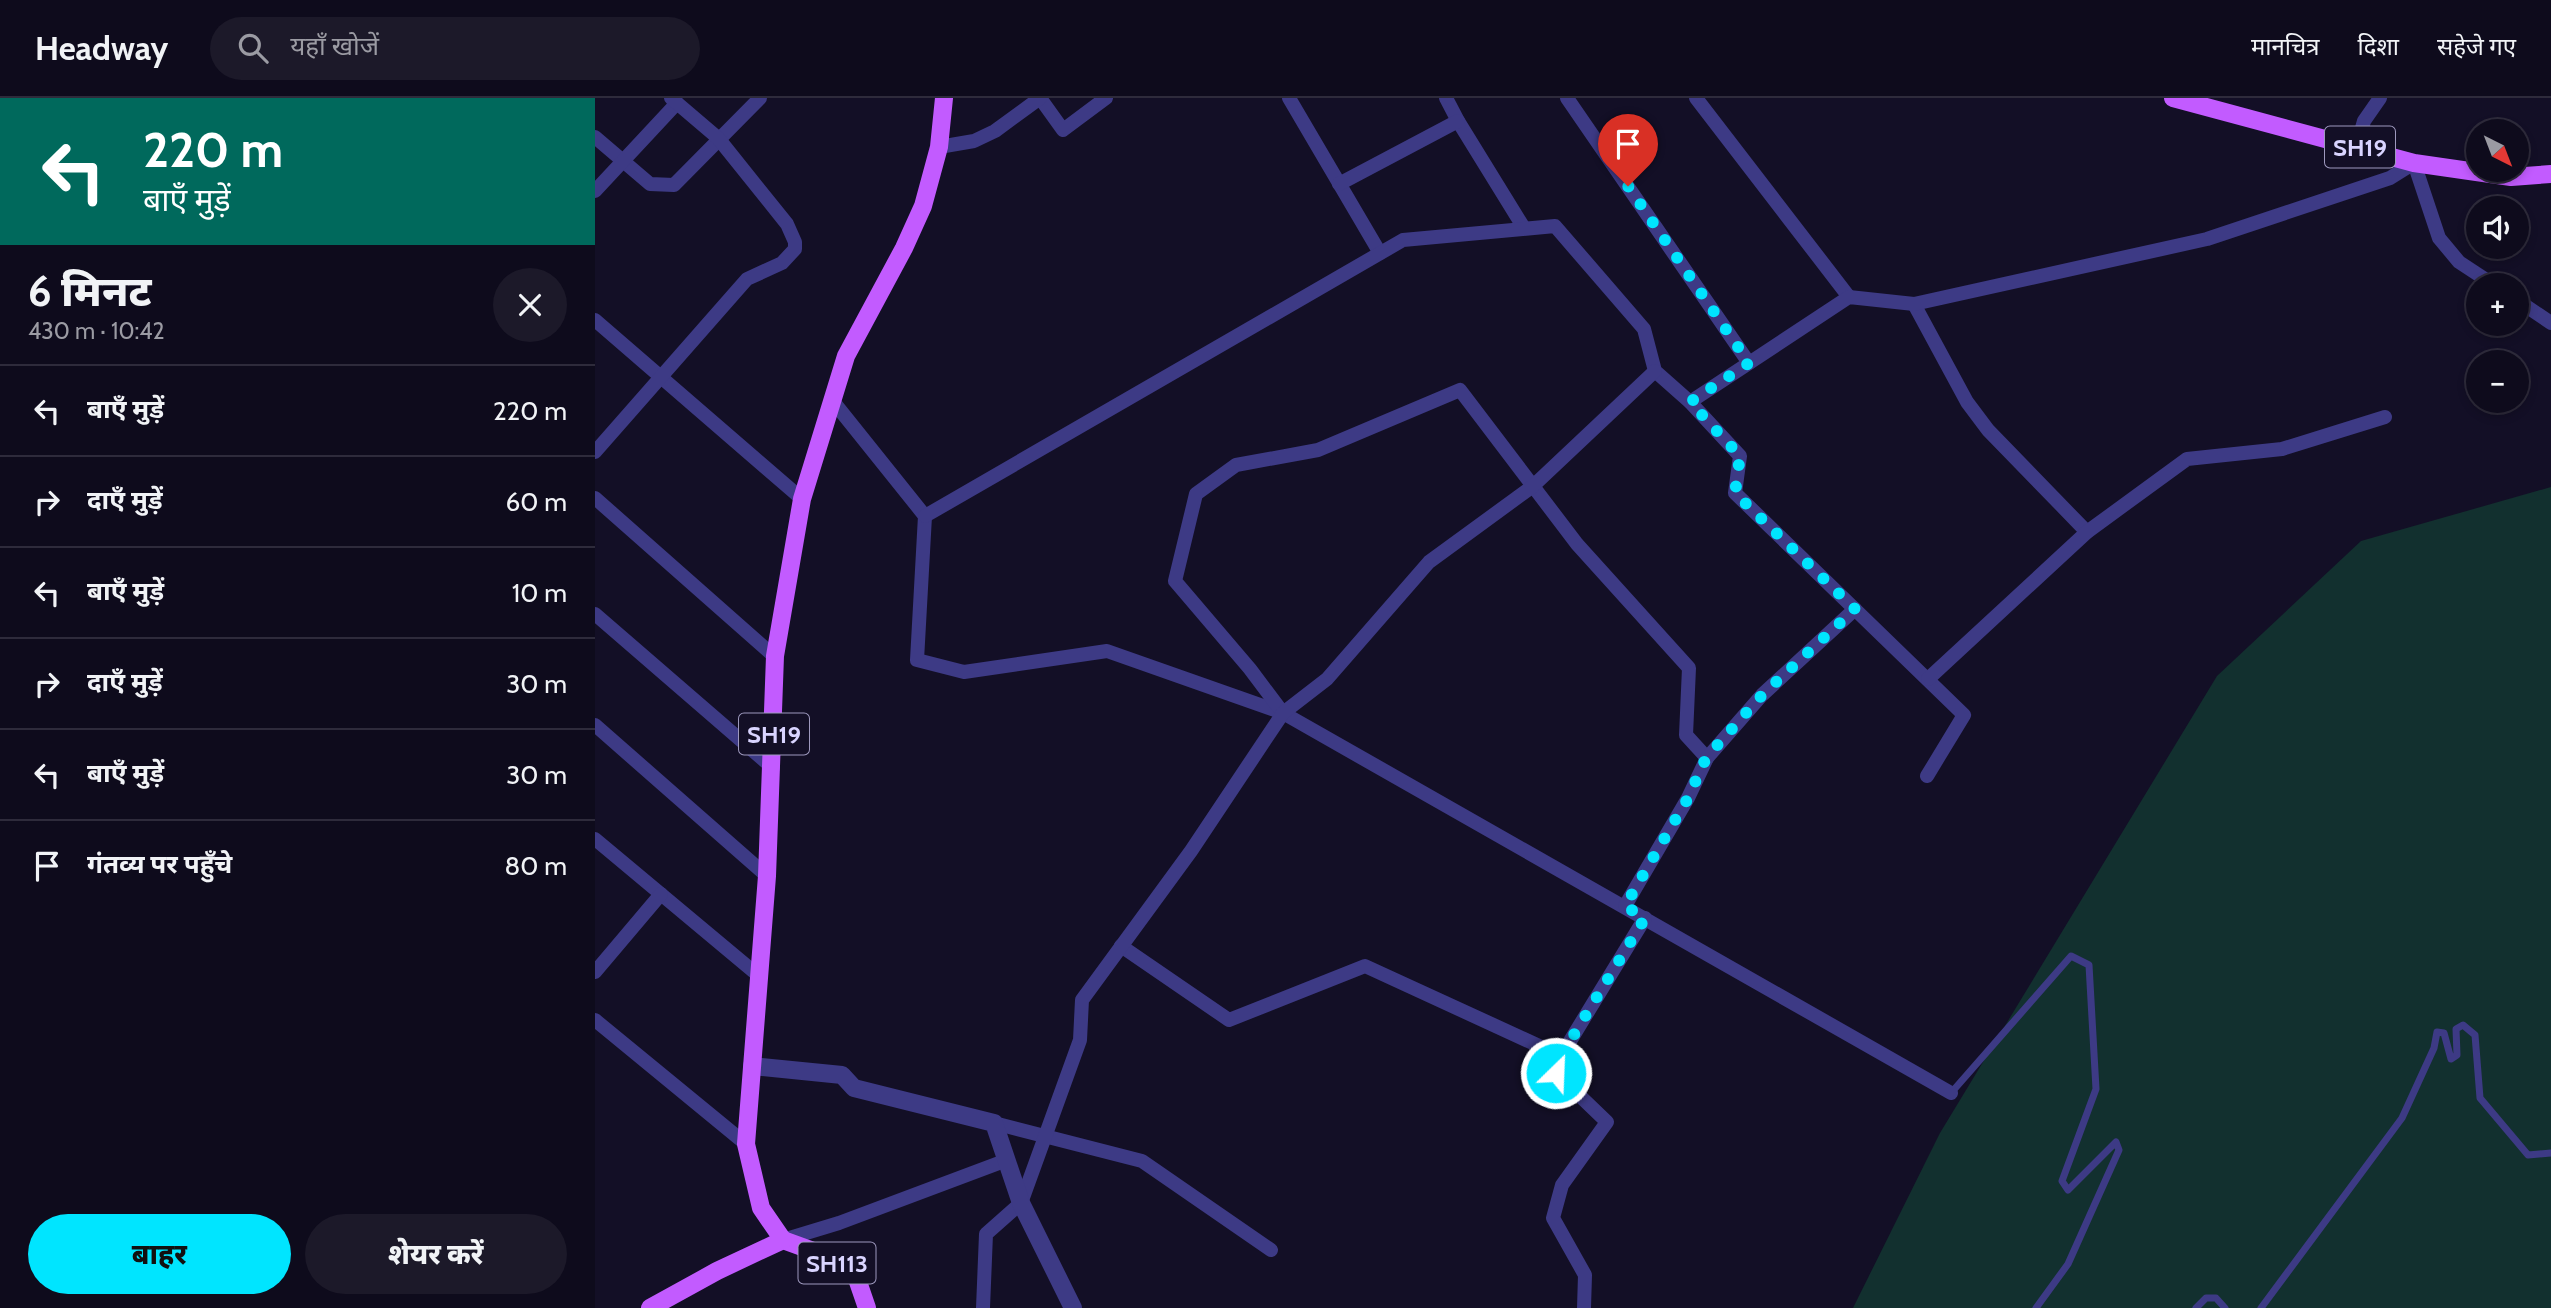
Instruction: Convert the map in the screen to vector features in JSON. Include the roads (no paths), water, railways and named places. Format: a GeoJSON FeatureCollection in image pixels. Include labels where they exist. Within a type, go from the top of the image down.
{"type":"FeatureCollection","features":[{"type":"Feature","properties":{"kind":"main road","name":"SH19"},"geometry":{"type":"LineString","coordinates":[[783,1240],[761,1208],[746,1144],[767,876],[775,657],[802,499],[846,356],[904,248],[923,206],[939,147],[944,98]]}},
{"type":"Feature","properties":{"kind":"main road","name":"SH19"},"geometry":{"type":"LineString","coordinates":[[2173,98],[2414,163],[2511,177],[2551,174]]}},
{"type":"Feature","properties":{"kind":"main road"},"geometry":{"type":"LineString","coordinates":[[650,1308],[717,1271],[783,1240]]}},
{"type":"Feature","properties":{"kind":"main road","name":"SH113"},"geometry":{"type":"LineString","coordinates":[[783,1240],[816,1252],[855,1273],[867,1308]]}},
{"type":"Feature","properties":{"kind":"street"},"geometry":{"type":"LineString","coordinates":[[595,137],[650,184],[674,185],[759,98]]}},
{"type":"Feature","properties":{"kind":"street"},"geometry":{"type":"LineString","coordinates":[[939,147],[974,141],[985,136],[1040,98],[1063,130],[1105,98]]}},
{"type":"Feature","properties":{"kind":"street"},"geometry":{"type":"LineString","coordinates":[[1289,98],[1380,253]]}},
{"type":"Feature","properties":{"kind":"street"},"geometry":{"type":"LineString","coordinates":[[1446,98],[1524,228]]}},
{"type":"Feature","properties":{"kind":"street"},"geometry":{"type":"LineString","coordinates":[[1567,98],[1749,363]]}},
{"type":"Feature","properties":{"kind":"street"},"geometry":{"type":"LineString","coordinates":[[1696,98],[1849,297]]}},
{"type":"Feature","properties":{"kind":"street"},"geometry":{"type":"LineString","coordinates":[[2357,146],[2364,121],[2379,98]]}},
{"type":"Feature","properties":{"kind":"street"},"geometry":{"type":"LineString","coordinates":[[595,191],[674,100],[718,138],[787,224],[795,242],[795,249],[782,263],[747,279],[595,452]]}},
{"type":"Feature","properties":{"kind":"street"},"geometry":{"type":"LineString","coordinates":[[1339,184],[1458,121]]}},
{"type":"Feature","properties":{"kind":"street"},"geometry":{"type":"LineString","coordinates":[[1690,402],[1849,297],[1914,304],[2207,239],[2390,178],[2414,163],[2439,238],[2459,262],[2476,273]]}},
{"type":"Feature","properties":{"kind":"street"},"geometry":{"type":"LineString","coordinates":[[925,516],[1403,240],[1555,226],[1644,329],[1655,371],[1690,402],[1740,456],[1735,493],[1964,715],[1927,775]]}},
{"type":"Feature","properties":{"kind":"street"},"geometry":{"type":"LineString","coordinates":[[1914,304],[1967,402],[1988,430],[2087,532]]}},
{"type":"Feature","properties":{"kind":"street"},"geometry":{"type":"LineString","coordinates":[[2529,308],[2551,323]]}},
{"type":"Feature","properties":{"kind":"street"},"geometry":{"type":"LineString","coordinates":[[595,320],[802,499]]}},
{"type":"Feature","properties":{"kind":"street"},"geometry":{"type":"LineString","coordinates":[[983,1308],[986,1234],[1021,1203],[1080,1040],[1082,1000],[1191,851],[1283,713],[1327,679],[1429,562],[1533,486],[1655,371]]}},
{"type":"Feature","properties":{"kind":"street"},"geometry":{"type":"LineString","coordinates":[[1283,713],[1250,669],[1175,581],[1196,494],[1236,465],[1318,450],[1459,390],[1577,544],[1689,668],[1686,734],[1706,758]]}},
{"type":"Feature","properties":{"kind":"street"},"geometry":{"type":"LineString","coordinates":[[832,400],[925,516],[917,660],[964,672],[1107,650],[1283,713],[1951,1093]]}},
{"type":"Feature","properties":{"kind":"street"},"geometry":{"type":"LineString","coordinates":[[1928,679],[2087,532],[2187,459],[2282,449],[2385,417]]}},
{"type":"Feature","properties":{"kind":"street"},"geometry":{"type":"LineString","coordinates":[[595,498],[775,657]]}},
{"type":"Feature","properties":{"kind":"street"},"geometry":{"type":"LineString","coordinates":[[1625,906],[1688,798],[1706,758],[1762,695],[1855,609]]}},
{"type":"Feature","properties":{"kind":"street"},"geometry":{"type":"LineString","coordinates":[[597,619],[773,768]]}},
{"type":"Feature","properties":{"kind":"street"},"geometry":{"type":"LineString","coordinates":[[595,725],[767,876]]}},
{"type":"Feature","properties":{"kind":"street"},"geometry":{"type":"LineString","coordinates":[[595,839],[759,976]]}},
{"type":"Feature","properties":{"kind":"street"},"geometry":{"type":"LineString","coordinates":[[595,972],[661,894]]}},
{"type":"Feature","properties":{"kind":"street"},"geometry":{"type":"LineString","coordinates":[[1584,1308],[1585,1275],[1553,1218],[1562,1185],[1607,1122],[1556,1073],[1561,1056],[1645,918]]}},
{"type":"Feature","properties":{"kind":"street"},"geometry":{"type":"LineString","coordinates":[[1121,946],[1229,1020],[1365,966],[1561,1056]]}},
{"type":"Feature","properties":{"kind":"street"},"geometry":{"type":"LineString","coordinates":[[595,1020],[746,1144]]}},
{"type":"Feature","properties":{"kind":"street"},"geometry":{"type":"LineString","coordinates":[[752,1066],[842,1075],[854,1087],[1142,1161],[1271,1250]]}},
{"type":"Feature","properties":{"kind":"street"},"geometry":{"type":"LineString","coordinates":[[994,1123],[1021,1203],[1073,1308]]}},
{"type":"Feature","properties":{"kind":"street"},"geometry":{"type":"LineString","coordinates":[[783,1240],[839,1223],[1007,1160]]}},
{"type":"Feature","properties":{"kind":"lane"},"geometry":{"type":"LineString","coordinates":[[1951,1093],[2071,956],[2089,965],[2096,1089],[2062,1181],[2068,1190],[2116,1142],[2119,1150],[2068,1264],[2036,1308]]}},
{"type":"Feature","properties":{"kind":"lane"},"geometry":{"type":"LineString","coordinates":[[2261,1308],[2402,1118],[2434,1048],[2437,1032],[2444,1032],[2451,1059],[2457,1055],[2456,1029],[2463,1026],[2475,1035],[2480,1098],[2528,1155],[2551,1153]]}},
{"type":"Feature","properties":{"kind":"lane"},"geometry":{"type":"LineString","coordinates":[[2196,1308],[2206,1298],[2216,1298],[2225,1308]]}}]}
